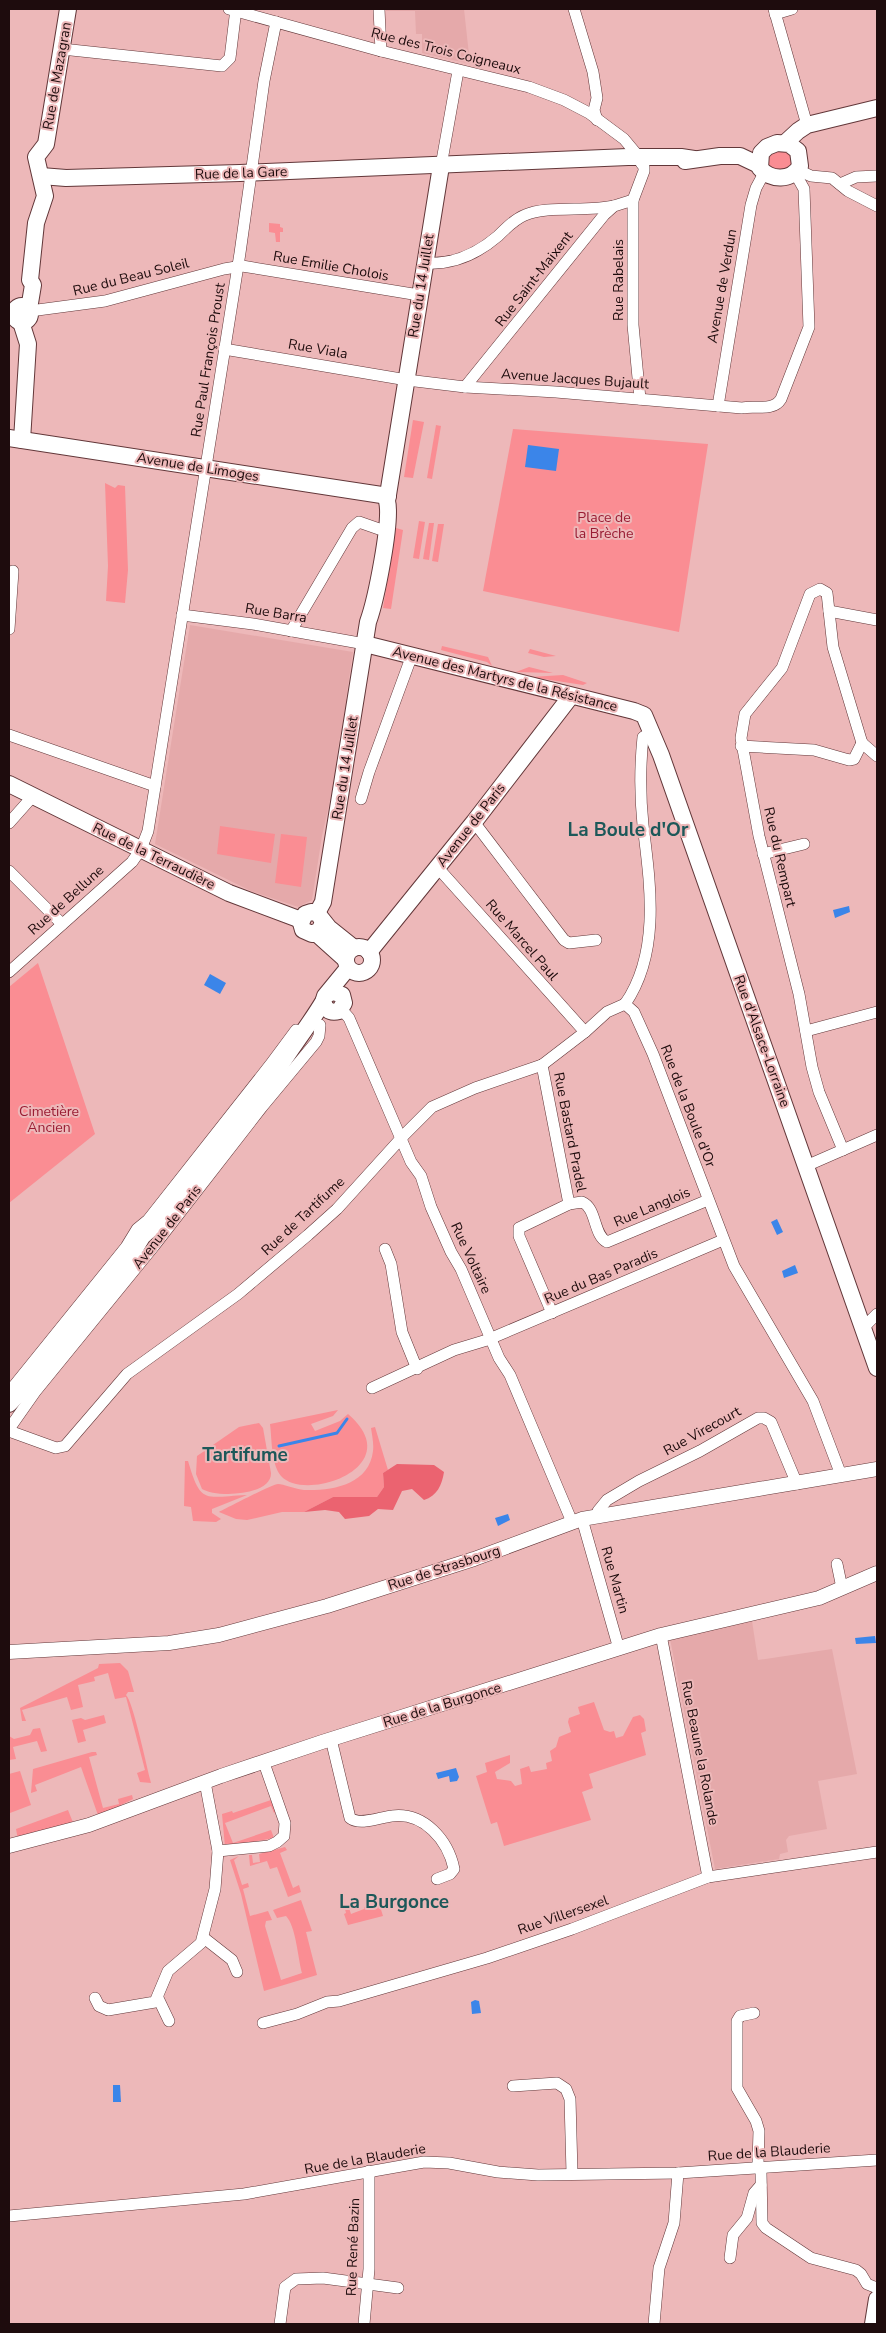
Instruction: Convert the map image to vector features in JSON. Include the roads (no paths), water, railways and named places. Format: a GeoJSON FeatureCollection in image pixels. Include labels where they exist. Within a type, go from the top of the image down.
{"type":"FeatureCollection","features":[{"type":"Feature","properties":{"kind":"main road","name":"Rue de Mazagran"},"geometry":{"type":"LineString","coordinates":[[16,439],[28,344],[20,315],[33,285],[30,280],[36,223],[34,205],[40,176],[49,151],[46,144],[68,9]]}},
{"type":"Feature","properties":{"kind":"main road"},"geometry":{"type":"LineString","coordinates":[[792,147],[801,162],[796,171],[781,177],[761,169],[761,153],[767,147],[792,147],[808,134],[815,124],[877,108]]}},
{"type":"Feature","properties":{"kind":"main road","name":"Rue de la Gare"},"geometry":{"type":"LineString","coordinates":[[720,156],[726,153],[767,147]]}},
{"type":"Feature","properties":{"kind":"main road","name":"Rue de la Gare"},"geometry":{"type":"LineString","coordinates":[[40,176],[66,178],[441,166],[496,161],[640,160],[681,163],[694,159],[720,156],[740,156],[761,169]]}},
{"type":"Feature","properties":{"kind":"main road","name":"Rue du 14 Juillet"},"geometry":{"type":"LineString","coordinates":[[319,922],[368,622],[373,608],[388,522],[387,498],[441,166]]}},
{"type":"Feature","properties":{"kind":"main road","name":"Avenue de Limoges"},"geometry":{"type":"LineString","coordinates":[[16,439],[387,498]]}},
{"type":"Feature","properties":{"kind":"main road","name":"Rue du 14 Juillet"},"geometry":{"type":"LineString","coordinates":[[368,622],[366,608],[383,507],[387,498]]}},
{"type":"Feature","properties":{"kind":"main road","name":"Avenue des Martyrs de la Résistance"},"geometry":{"type":"LineString","coordinates":[[365,644],[644,715]]}},
{"type":"Feature","properties":{"kind":"main road","name":"Avenue de Paris"},"geometry":{"type":"LineString","coordinates":[[270,1073],[293,1058],[320,1025],[356,960],[438,868],[571,696]]}},
{"type":"Feature","properties":{"kind":"main road","name":"Rue d'Alsace-Lorraine"},"geometry":{"type":"LineString","coordinates":[[644,715],[652,732],[877,1368]]}},
{"type":"Feature","properties":{"kind":"main road","name":"Rue de la Terraudière"},"geometry":{"type":"LineString","coordinates":[[9,784],[228,893],[301,920],[308,913],[319,922]]}},
{"type":"Feature","properties":{"kind":"main road"},"geometry":{"type":"LineString","coordinates":[[319,922],[356,960]]}},
{"type":"Feature","properties":{"kind":"main road","name":"Avenue de Paris"},"geometry":{"type":"LineString","coordinates":[[9,1404],[28,1384],[124,1259],[142,1237],[156,1224],[225,1130],[262,1090],[270,1073],[308,1027],[332,1002]]}},
{"type":"Feature","properties":{"kind":"main road","name":"Avenue de Paris"},"geometry":{"type":"LineString","coordinates":[[9,1413],[24,1395],[28,1384]]}},
{"type":"Feature","properties":{"kind":"main road"},"geometry":{"type":"LineString","coordinates":[[873,2324],[877,2299]]}},
{"type":"Feature","properties":{"kind":"street"},"geometry":{"type":"LineString","coordinates":[[379,9],[381,51]]}},
{"type":"Feature","properties":{"kind":"street"},"geometry":{"type":"LineString","coordinates":[[574,9],[593,72],[597,98],[594,110],[597,120]]}},
{"type":"Feature","properties":{"kind":"street"},"geometry":{"type":"LineString","coordinates":[[792,9],[775,12],[815,124]]}},
{"type":"Feature","properties":{"kind":"street"},"geometry":{"type":"LineString","coordinates":[[62,49],[222,66],[230,58],[234,10]]}},
{"type":"Feature","properties":{"kind":"street","name":"Rue des Trois Coigneaux"},"geometry":{"type":"LineString","coordinates":[[234,10],[381,51],[529,87],[571,103],[597,120],[624,139],[640,160]]}},
{"type":"Feature","properties":{"kind":"street","name":"Rue Paul François Proust"},"geometry":{"type":"LineString","coordinates":[[141,849],[148,831],[238,267],[264,81],[276,22]]}},
{"type":"Feature","properties":{"kind":"street","name":"Rue du 14 Juillet"},"geometry":{"type":"LineString","coordinates":[[441,166],[458,71]]}},
{"type":"Feature","properties":{"kind":"street","name":"Rue Rabelais"},"geometry":{"type":"LineString","coordinates":[[640,160],[644,171],[633,200],[633,324],[640,399]]}},
{"type":"Feature","properties":{"kind":"street","name":"Avenue de Verdun"},"geometry":{"type":"LineString","coordinates":[[718,406],[751,205],[761,169]]}},
{"type":"Feature","properties":{"kind":"street"},"geometry":{"type":"LineString","coordinates":[[796,171],[811,176],[832,178],[848,191],[877,206]]}},
{"type":"Feature","properties":{"kind":"street","name":"Avenue Jacques Bujault"},"geometry":{"type":"LineString","coordinates":[[407,380],[742,408],[750,406],[770,407],[779,402],[809,327],[804,189],[796,171]]}},
{"type":"Feature","properties":{"kind":"street"},"geometry":{"type":"LineString","coordinates":[[840,184],[856,177],[877,176]]}},
{"type":"Feature","properties":{"kind":"street","name":"Rue Saint-Maixent"},"geometry":{"type":"LineString","coordinates":[[465,386],[509,335],[587,235],[614,206],[633,200]]}},
{"type":"Feature","properties":{"kind":"street"},"geometry":{"type":"LineString","coordinates":[[425,263],[439,264],[471,255],[526,214],[542,211],[594,210],[614,206]]}},
{"type":"Feature","properties":{"kind":"street","name":"Rue Emilie Cholois"},"geometry":{"type":"LineString","coordinates":[[238,267],[419,295]]}},
{"type":"Feature","properties":{"kind":"street","name":"Rue du Beau Soleil"},"geometry":{"type":"LineString","coordinates":[[20,315],[105,301],[238,267]]}},
{"type":"Feature","properties":{"kind":"street","name":"Rue Viala"},"geometry":{"type":"LineString","coordinates":[[224,349],[407,380]]}},
{"type":"Feature","properties":{"kind":"street"},"geometry":{"type":"LineString","coordinates":[[291,631],[352,528],[359,522],[379,529]]}},
{"type":"Feature","properties":{"kind":"street"},"geometry":{"type":"LineString","coordinates":[[9,629],[13,571]]}},
{"type":"Feature","properties":{"kind":"street","name":"Rue du Rempart"},"geometry":{"type":"LineString","coordinates":[[829,611],[827,593],[820,589],[810,594],[782,668],[745,714],[742,746],[763,854],[799,994],[819,1092],[843,1150]]}},
{"type":"Feature","properties":{"kind":"street"},"geometry":{"type":"LineString","coordinates":[[877,620],[829,611],[833,646],[862,743],[877,756]]}},
{"type":"Feature","properties":{"kind":"street","name":"Rue Barra"},"geometry":{"type":"LineString","coordinates":[[182,615],[365,644]]}},
{"type":"Feature","properties":{"kind":"street"},"geometry":{"type":"LineString","coordinates":[[361,799],[412,655]]}},
{"type":"Feature","properties":{"kind":"street"},"geometry":{"type":"LineString","coordinates":[[626,1004],[640,973],[650,925],[641,774],[642,737],[652,732]]}},
{"type":"Feature","properties":{"kind":"street"},"geometry":{"type":"LineString","coordinates":[[9,735],[155,786]]}},
{"type":"Feature","properties":{"kind":"street"},"geometry":{"type":"LineString","coordinates":[[742,746],[814,750],[849,760],[854,758],[862,743]]}},
{"type":"Feature","properties":{"kind":"street"},"geometry":{"type":"LineString","coordinates":[[9,822],[33,796]]}},
{"type":"Feature","properties":{"kind":"street"},"geometry":{"type":"LineString","coordinates":[[474,822],[564,940],[569,943],[596,940]]}},
{"type":"Feature","properties":{"kind":"street"},"geometry":{"type":"LineString","coordinates":[[763,854],[804,844]]}},
{"type":"Feature","properties":{"kind":"street","name":"Rue de Bellune"},"geometry":{"type":"LineString","coordinates":[[9,972],[132,862],[141,849]]}},
{"type":"Feature","properties":{"kind":"street","name":"Rue Marcel Paul"},"geometry":{"type":"LineString","coordinates":[[438,868],[585,1032]]}},
{"type":"Feature","properties":{"kind":"street"},"geometry":{"type":"LineString","coordinates":[[9,871],[62,924]]}},
{"type":"Feature","properties":{"kind":"street","name":"Rue Voltaire"},"geometry":{"type":"LineString","coordinates":[[332,1002],[349,1018],[411,1162],[424,1184],[451,1252],[462,1269],[499,1358],[510,1375],[577,1520]]}},
{"type":"Feature","properties":{"kind":"street","name":"Rue de Tartifume"},"geometry":{"type":"LineString","coordinates":[[9,1430],[56,1448],[65,1446],[127,1374],[238,1294],[308,1235],[337,1209],[419,1119],[441,1102],[542,1065],[585,1032],[607,1012],[626,1004]]}},
{"type":"Feature","properties":{"kind":"street","name":"Rue de la Boule d'Or"},"geometry":{"type":"LineString","coordinates":[[626,1004],[634,1012],[653,1054],[722,1240],[753,1300],[813,1401],[841,1475]]}},
{"type":"Feature","properties":{"kind":"street"},"geometry":{"type":"LineString","coordinates":[[806,1031],[877,1012]]}},
{"type":"Feature","properties":{"kind":"street","name":"Avenue de Paris"},"geometry":{"type":"LineString","coordinates":[[9,1430],[35,1392],[154,1246],[262,1107],[310,1049],[319,1036],[320,1025]]}},
{"type":"Feature","properties":{"kind":"street","name":"Rue Bastard Pradel"},"geometry":{"type":"LineString","coordinates":[[542,1065],[569,1204]]}},
{"type":"Feature","properties":{"kind":"street","name":"Avenue de Paris"},"geometry":{"type":"LineString","coordinates":[[9,1392],[124,1259],[137,1229],[148,1220],[225,1130],[270,1073]]}},
{"type":"Feature","properties":{"kind":"street"},"geometry":{"type":"LineString","coordinates":[[806,1166],[877,1135]]}},
{"type":"Feature","properties":{"kind":"street","name":"Rue Langlois"},"geometry":{"type":"LineString","coordinates":[[569,1204],[582,1202],[587,1205],[602,1238],[607,1242],[708,1200]]}},
{"type":"Feature","properties":{"kind":"street"},"geometry":{"type":"LineString","coordinates":[[552,1313],[518,1232],[523,1226],[569,1204]]}},
{"type":"Feature","properties":{"kind":"street","name":"Rue du Bas Paradis"},"geometry":{"type":"LineString","coordinates":[[372,1388],[417,1369],[454,1350],[491,1338],[552,1313],[722,1240]]}},
{"type":"Feature","properties":{"kind":"street"},"geometry":{"type":"LineString","coordinates":[[385,1249],[391,1264],[402,1332],[417,1369]]}},
{"type":"Feature","properties":{"kind":"street"},"geometry":{"type":"LineString","coordinates":[[863,1328],[877,1314]]}},
{"type":"Feature","properties":{"kind":"street","name":"Rue Virecourt"},"geometry":{"type":"LineString","coordinates":[[597,1516],[598,1511],[607,1500],[758,1418],[764,1418],[771,1422],[797,1484]]}},
{"type":"Feature","properties":{"kind":"street","name":"Rue de Strasbourg"},"geometry":{"type":"LineString","coordinates":[[9,1652],[169,1643],[219,1635],[336,1604],[474,1559],[577,1520],[877,1469]]}},
{"type":"Feature","properties":{"kind":"street","name":"Rue Martin"},"geometry":{"type":"LineString","coordinates":[[577,1520],[619,1649]]}},
{"type":"Feature","properties":{"kind":"street"},"geometry":{"type":"LineString","coordinates":[[837,1564],[842,1588]]}},
{"type":"Feature","properties":{"kind":"street","name":"Rue de la Burgonce"},"geometry":{"type":"LineString","coordinates":[[9,1846],[89,1825],[204,1782],[331,1739],[661,1635],[807,1602],[877,1573]]}},
{"type":"Feature","properties":{"kind":"street","name":"Rue Beaune la Rolande"},"geometry":{"type":"LineString","coordinates":[[661,1635],[708,1877]]}},
{"type":"Feature","properties":{"kind":"street"},"geometry":{"type":"LineString","coordinates":[[331,1739],[350,1818],[357,1821],[396,1815],[414,1820],[435,1832],[446,1846],[454,1869],[450,1874],[436,1879]]}},
{"type":"Feature","properties":{"kind":"street"},"geometry":{"type":"LineString","coordinates":[[218,1851],[269,1846],[284,1836],[285,1824],[264,1763]]}},
{"type":"Feature","properties":{"kind":"street"},"geometry":{"type":"LineString","coordinates":[[169,2021],[158,1998],[162,1982],[168,1971],[198,1948],[204,1938],[217,1879],[218,1851],[204,1782]]}},
{"type":"Feature","properties":{"kind":"street","name":"Rue Villersexel"},"geometry":{"type":"LineString","coordinates":[[263,2023],[297,2014],[327,2002],[339,2001],[487,1958],[572,1929],[708,1877],[877,1852]]}},
{"type":"Feature","properties":{"kind":"street"},"geometry":{"type":"LineString","coordinates":[[204,1938],[232,1960],[237,1972]]}},
{"type":"Feature","properties":{"kind":"street"},"geometry":{"type":"LineString","coordinates":[[95,1998],[99,2006],[108,2010],[149,2004],[158,1998]]}},
{"type":"Feature","properties":{"kind":"street"},"geometry":{"type":"LineString","coordinates":[[754,2013],[740,2016],[737,2021],[736,2062],[738,2093],[758,2126],[762,2222],[766,2228],[811,2258],[856,2270],[862,2274],[867,2284],[877,2288]]}},
{"type":"Feature","properties":{"kind":"street"},"geometry":{"type":"LineString","coordinates":[[513,2086],[557,2083],[566,2090],[570,2099],[572,2173]]}},
{"type":"Feature","properties":{"kind":"street","name":"Rue de la Blauderie"},"geometry":{"type":"LineString","coordinates":[[9,2216],[244,2194],[424,2162],[449,2163],[524,2174],[678,2173],[877,2160]]}},
{"type":"Feature","properties":{"kind":"street","name":"Rue René Bazin"},"geometry":{"type":"LineString","coordinates":[[364,2324],[368,2284],[369,2171]]}},
{"type":"Feature","properties":{"kind":"street"},"geometry":{"type":"LineString","coordinates":[[654,2324],[659,2268],[674,2223],[678,2173]]}},
{"type":"Feature","properties":{"kind":"street"},"geometry":{"type":"LineString","coordinates":[[730,2258],[734,2235],[747,2218],[754,2192],[761,2185]]}},
{"type":"Feature","properties":{"kind":"street"},"geometry":{"type":"LineString","coordinates":[[280,2324],[285,2287],[296,2279],[323,2278],[398,2288]]}},
{"type":"Feature","properties":{"kind":"water"},"geometry":{"type":"Polygon","coordinates":[[[528,445],[559,449],[556,471],[525,467],[528,445]]]}},
{"type":"Feature","properties":{"kind":"water"},"geometry":{"type":"Polygon","coordinates":[[[849,906],[850,912],[835,918],[833,910],[849,906]]]}},
{"type":"Feature","properties":{"kind":"water"},"geometry":{"type":"Polygon","coordinates":[[[210,974],[226,983],[220,994],[204,985],[210,974]]]}},
{"type":"Feature","properties":{"kind":"water"},"geometry":{"type":"Polygon","coordinates":[[[777,1219],[783,1232],[777,1235],[771,1222],[777,1219]]]}},
{"type":"Feature","properties":{"kind":"water"},"geometry":{"type":"Polygon","coordinates":[[[795,1265],[798,1273],[784,1278],[782,1271],[795,1265]]]}},
{"type":"Feature","properties":{"kind":"water"},"geometry":{"type":"Polygon","coordinates":[[[508,1514],[510,1520],[498,1526],[495,1518],[508,1514]]]}},
{"type":"Feature","properties":{"kind":"water"},"geometry":{"type":"Polygon","coordinates":[[[875,1636],[876,1643],[856,1644],[855,1638],[875,1636]]]}},
{"type":"Feature","properties":{"kind":"water"},"geometry":{"type":"Polygon","coordinates":[[[456,1768],[459,1777],[457,1781],[450,1782],[449,1776],[438,1779],[436,1773],[456,1768]]]}},
{"type":"Feature","properties":{"kind":"water"},"geometry":{"type":"Polygon","coordinates":[[[479,2001],[481,2013],[472,2014],[471,2002],[479,2001]]]}},
{"type":"Feature","properties":{"kind":"water"},"geometry":{"type":"Polygon","coordinates":[[[113,2085],[120,2085],[121,2102],[113,2102],[113,2085]]]}},
{"type":"Feature","properties":{"kind":"waterway"},"geometry":{"type":"LineString","coordinates":[[279,1446],[337,1433],[347,1419]]}},
{"type":"Feature","properties":{"kind":"district","name":"La Boule d'Or"},"geometry":{"type":"Point","coordinates":[628,830]}},
{"type":"Feature","properties":{"kind":"district","name":"Tartifume"},"geometry":{"type":"Point","coordinates":[245,1455]}},
{"type":"Feature","properties":{"kind":"district","name":"La Burgonce"},"geometry":{"type":"Point","coordinates":[394,1902]}},
{"type":"Feature","properties":{"kind":"park label","name":"Place de la Brèche"},"geometry":{"type":"Point","coordinates":[604,526]}},
{"type":"Feature","properties":{"kind":"park label","name":"Cimetière Ancien"},"geometry":{"type":"Point","coordinates":[49,1120]}}]}
